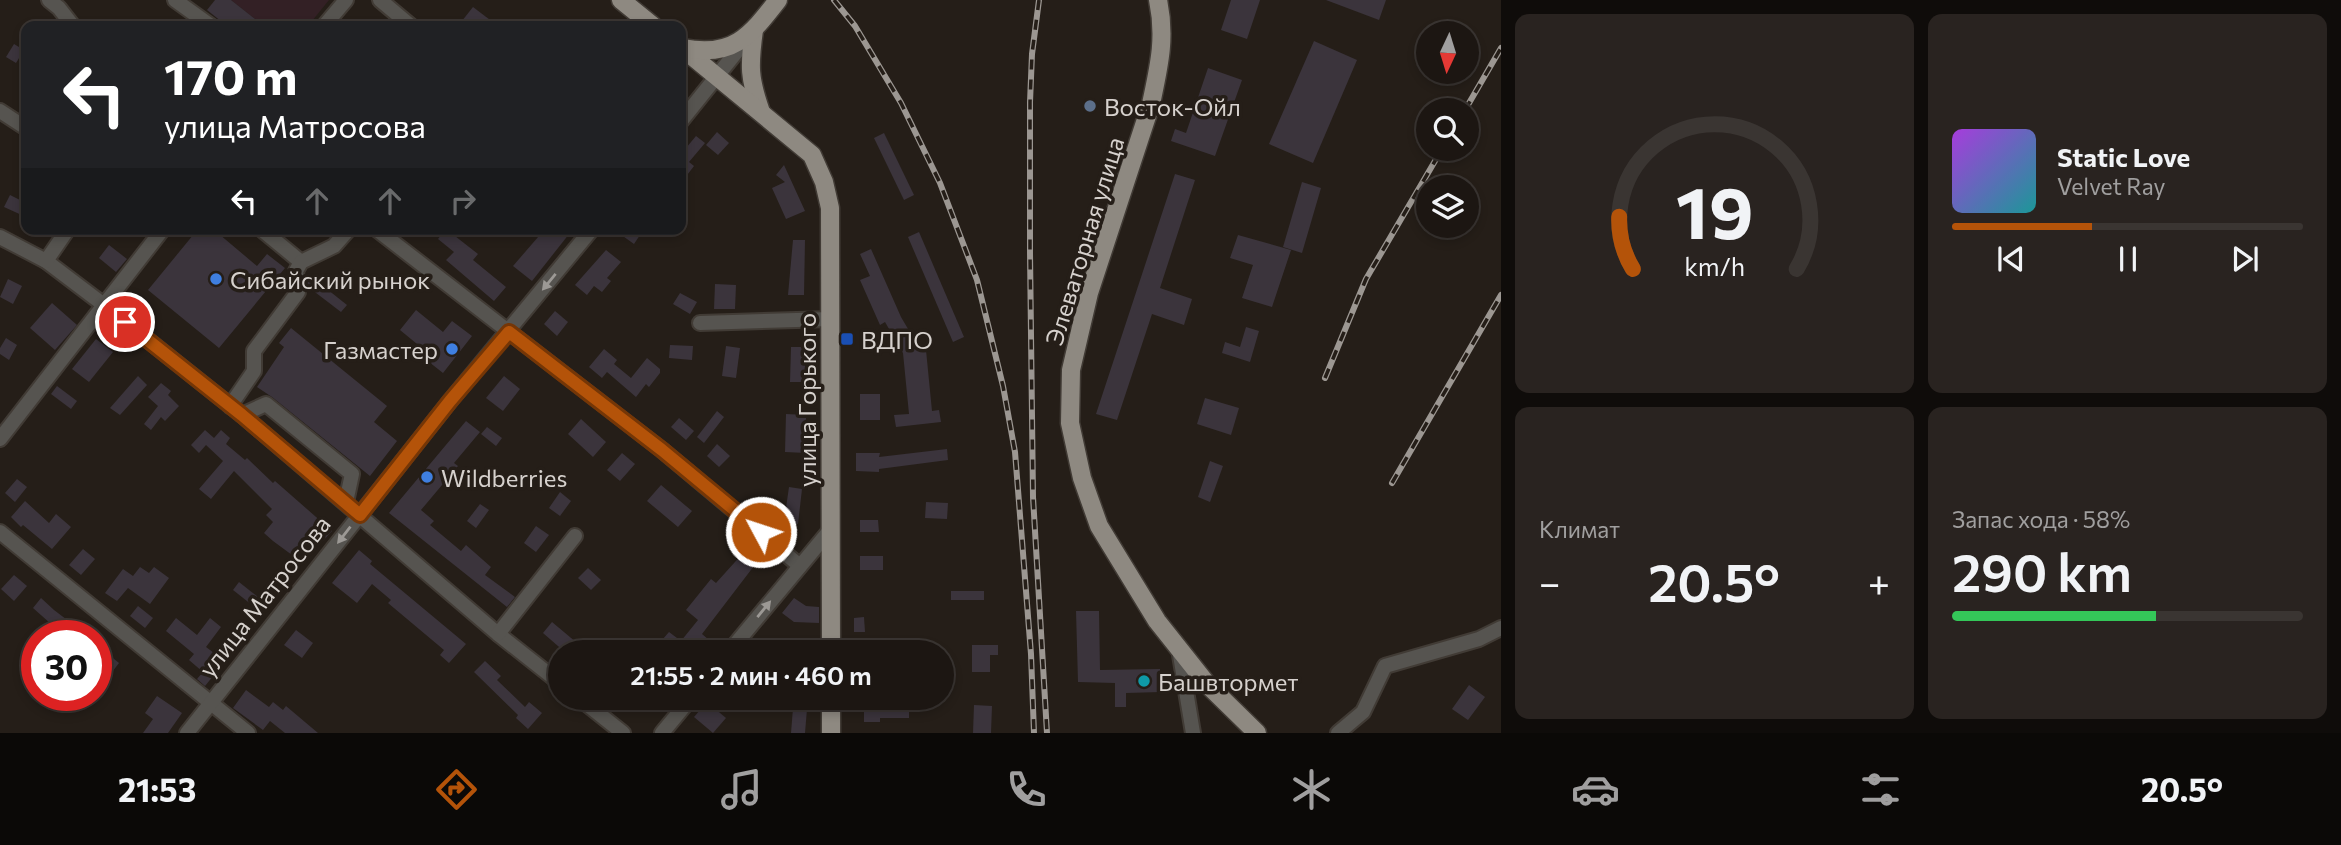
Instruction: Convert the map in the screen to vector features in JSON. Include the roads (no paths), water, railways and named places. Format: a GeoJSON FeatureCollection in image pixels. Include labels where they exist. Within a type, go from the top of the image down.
{"type":"FeatureCollection","features":[{"type":"Feature","properties":{"kind":"main road"},"geometry":{"type":"LineString","coordinates":[[621,0],[647,21]]}},
{"type":"Feature","properties":{"kind":"main road"},"geometry":{"type":"LineString","coordinates":[[686,48],[705,52],[727,48],[754,30],[778,0]]}},
{"type":"Feature","properties":{"kind":"main road","name":"Элеваторная улица"},"geometry":{"type":"LineString","coordinates":[[1158,0],[1163,46],[1151,104],[1089,293],[1072,370],[1070,423],[1082,478],[1099,526],[1157,621],[1207,684],[1257,733]]}},
{"type":"Feature","properties":{"kind":"main road"},"geometry":{"type":"LineString","coordinates":[[754,30],[750,57],[751,83],[761,112]]}},
{"type":"Feature","properties":{"kind":"main road"},"geometry":{"type":"LineString","coordinates":[[686,51],[761,112]]}},
{"type":"Feature","properties":{"kind":"main road","name":"улица Горького"},"geometry":{"type":"LineString","coordinates":[[761,112],[812,155],[824,182],[831,208],[831,640]]}},
{"type":"Feature","properties":{"kind":"main road"},"geometry":{"type":"LineString","coordinates":[[831,710],[831,733]]}},
{"type":"Feature","properties":{"kind":"street"},"geometry":{"type":"LineString","coordinates":[[49,0],[69,21]]}},
{"type":"Feature","properties":{"kind":"street"},"geometry":{"type":"LineString","coordinates":[[175,0],[204,21]]}},
{"type":"Feature","properties":{"kind":"street"},"geometry":{"type":"LineString","coordinates":[[328,21],[346,0]]}},
{"type":"Feature","properties":{"kind":"street"},"geometry":{"type":"LineString","coordinates":[[380,0],[405,21]]}},
{"type":"Feature","properties":{"kind":"street"},"geometry":{"type":"LineString","coordinates":[[686,115],[754,30]]}},
{"type":"Feature","properties":{"kind":"street"},"geometry":{"type":"LineString","coordinates":[[0,111],[21,125]]}},
{"type":"Feature","properties":{"kind":"street"},"geometry":{"type":"LineString","coordinates":[[46,261],[64,235]]}},
{"type":"Feature","properties":{"kind":"street"},"geometry":{"type":"LineString","coordinates":[[0,439],[158,235]]}},
{"type":"Feature","properties":{"kind":"street"},"geometry":{"type":"LineString","coordinates":[[268,235],[301,262]]}},
{"type":"Feature","properties":{"kind":"street"},"geometry":{"type":"LineString","coordinates":[[230,406],[254,371],[254,351],[298,292],[296,271],[301,262],[334,246],[344,235]]}},
{"type":"Feature","properties":{"kind":"street"},"geometry":{"type":"LineString","coordinates":[[384,235],[662,450],[800,566]]}},
{"type":"Feature","properties":{"kind":"street","name":"улица Матросова"},"geometry":{"type":"LineString","coordinates":[[187,733],[450,401],[587,235]]}},
{"type":"Feature","properties":{"kind":"street"},"geometry":{"type":"LineString","coordinates":[[0,237],[46,261],[104,305],[242,415],[548,674]]}},
{"type":"Feature","properties":{"kind":"street"},"geometry":{"type":"LineString","coordinates":[[700,323],[831,319]]}},
{"type":"Feature","properties":{"kind":"street"},"geometry":{"type":"LineString","coordinates":[[242,415],[266,404],[352,474],[346,502]]}},
{"type":"Feature","properties":{"kind":"street"},"geometry":{"type":"LineString","coordinates":[[292,457],[306,437]]}},
{"type":"Feature","properties":{"kind":"street"},"geometry":{"type":"LineString","coordinates":[[740,640],[831,529]]}},
{"type":"Feature","properties":{"kind":"street"},"geometry":{"type":"LineString","coordinates":[[0,533],[248,733]]}},
{"type":"Feature","properties":{"kind":"street"},"geometry":{"type":"LineString","coordinates":[[498,634],[575,536]]}},
{"type":"Feature","properties":{"kind":"street"},"geometry":{"type":"LineString","coordinates":[[1338,733],[1363,712],[1385,666],[1479,639],[1501,628]]}},
{"type":"Feature","properties":{"kind":"street"},"geometry":{"type":"LineString","coordinates":[[1179,648],[1193,733]]}},
{"type":"Feature","properties":{"kind":"street"},"geometry":{"type":"LineString","coordinates":[[594,710],[623,733]]}},
{"type":"Feature","properties":{"kind":"street"},"geometry":{"type":"LineString","coordinates":[[662,733],[681,710]]}},
{"type":"Feature","properties":{"kind":"railway"},"geometry":{"type":"LineString","coordinates":[[834,0],[855,26],[901,103],[940,183],[977,280],[1003,386],[1015,452],[1031,654],[1034,733]]}},
{"type":"Feature","properties":{"kind":"railway"},"geometry":{"type":"LineString","coordinates":[[1039,0],[1032,54],[1030,102],[1030,253],[1033,497],[1047,733]]}},
{"type":"Feature","properties":{"kind":"railway"},"geometry":{"type":"LineString","coordinates":[[1472,98],[1501,48]]}},
{"type":"Feature","properties":{"kind":"railway"},"geometry":{"type":"LineString","coordinates":[[1325,378],[1366,279],[1435,161]]}},
{"type":"Feature","properties":{"kind":"railway"},"geometry":{"type":"LineString","coordinates":[[1392,483],[1501,295]]}},
{"type":"Feature","properties":{"kind":"place","name":"Восток-Ойл"},"geometry":{"type":"Point","coordinates":[1090,106]}},
{"type":"Feature","properties":{"kind":"place","name":"Сибайский рынок"},"geometry":{"type":"Point","coordinates":[216,279]}},
{"type":"Feature","properties":{"kind":"place","name":"ВДПО"},"geometry":{"type":"Point","coordinates":[847,339]}},
{"type":"Feature","properties":{"kind":"place","name":"Газмастер"},"geometry":{"type":"Point","coordinates":[452,349]}},
{"type":"Feature","properties":{"kind":"place","name":"Wildberries"},"geometry":{"type":"Point","coordinates":[427,477]}},
{"type":"Feature","properties":{"kind":"place","name":"Башвтормет"},"geometry":{"type":"Point","coordinates":[1144,681]}}]}
